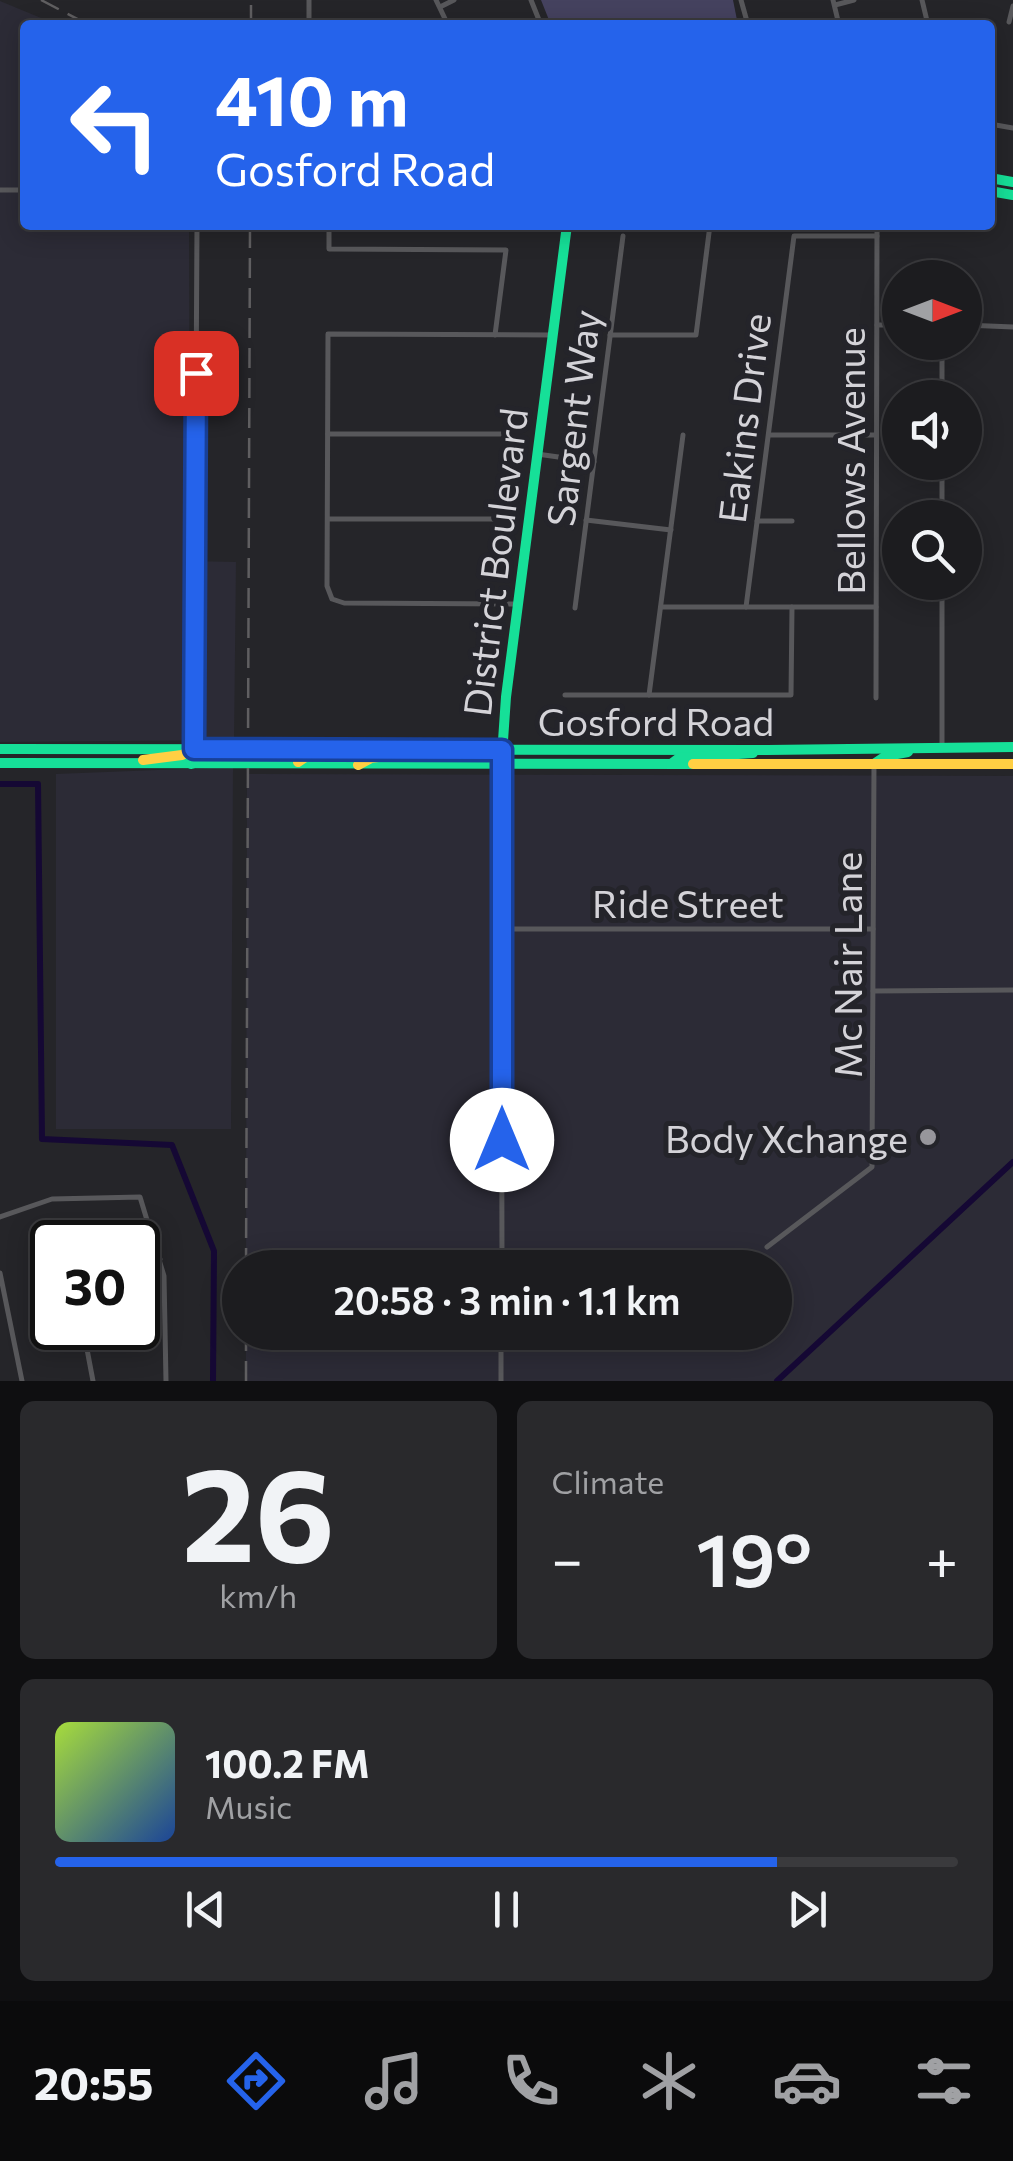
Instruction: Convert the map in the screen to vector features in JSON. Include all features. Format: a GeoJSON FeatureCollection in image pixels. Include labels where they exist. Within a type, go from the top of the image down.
{"type":"FeatureCollection","features":[{"type":"Feature","properties":{"kind":"main road","name":"District Boulevard"},"geometry":{"type":"LineString","coordinates":[[502,764],[518,604],[566,230]]}},
{"type":"Feature","properties":{"kind":"main road","name":"Gosford Road"},"geometry":{"type":"LineString","coordinates":[[0,749],[1013,747]]}},
{"type":"Feature","properties":{"kind":"main road"},"geometry":{"type":"LineString","coordinates":[[874,764],[886,756],[937,748]]}},
{"type":"Feature","properties":{"kind":"main road"},"geometry":{"type":"LineString","coordinates":[[134,764],[152,757],[182,757],[194,749]]}},
{"type":"Feature","properties":{"kind":"main road"},"geometry":{"type":"LineString","coordinates":[[191,764],[200,758],[225,757],[243,749]]}},
{"type":"Feature","properties":{"kind":"main road"},"geometry":{"type":"LineString","coordinates":[[294,764],[307,756],[350,756],[356,749]]}},
{"type":"Feature","properties":{"kind":"main road"},"geometry":{"type":"LineString","coordinates":[[358,764],[368,757],[408,756],[426,749]]}},
{"type":"Feature","properties":{"kind":"main road"},"geometry":{"type":"LineString","coordinates":[[671,764],[679,758],[739,757],[767,750]]}},
{"type":"Feature","properties":{"kind":"main road","name":"Gosford Road"},"geometry":{"type":"LineString","coordinates":[[0,763],[1013,764]]}},
{"type":"Feature","properties":{"kind":"street"},"geometry":{"type":"LineString","coordinates":[[438,4],[454,0]]}},
{"type":"Feature","properties":{"kind":"street"},"geometry":{"type":"LineString","coordinates":[[834,2],[854,0]]}},
{"type":"Feature","properties":{"kind":"street"},"geometry":{"type":"LineString","coordinates":[[1009,22],[1012,4]]}},
{"type":"Feature","properties":{"kind":"street"},"geometry":{"type":"LineString","coordinates":[[194,749],[197,230]]}},
{"type":"Feature","properties":{"kind":"street"},"geometry":{"type":"LineString","coordinates":[[328,230],[328,250],[506,250],[495,335]]}},
{"type":"Feature","properties":{"kind":"street"},"geometry":{"type":"LineString","coordinates":[[610,335],[696,335],[709,230]]}},
{"type":"Feature","properties":{"kind":"street","name":"Bellows Avenue"},"geometry":{"type":"LineString","coordinates":[[876,698],[877,230]]}},
{"type":"Feature","properties":{"kind":"street","name":"Sargent Way"},"geometry":{"type":"LineString","coordinates":[[575,608],[623,236]]}},
{"type":"Feature","properties":{"kind":"street","name":"Eakins Drive"},"geometry":{"type":"LineString","coordinates":[[746,607],[794,236],[877,236]]}},
{"type":"Feature","properties":{"kind":"street"},"geometry":{"type":"LineString","coordinates":[[876,325],[882,325]]}},
{"type":"Feature","properties":{"kind":"street"},"geometry":{"type":"LineString","coordinates":[[982,326],[1013,328]]}},
{"type":"Feature","properties":{"kind":"street"},"geometry":{"type":"LineString","coordinates":[[518,604],[344,604],[332,599],[327,586],[328,334],[553,335]]}},
{"type":"Feature","properties":{"kind":"street"},"geometry":{"type":"LineString","coordinates":[[328,434],[509,434]]}},
{"type":"Feature","properties":{"kind":"street"},"geometry":{"type":"LineString","coordinates":[[649,695],[683,435]]}},
{"type":"Feature","properties":{"kind":"street"},"geometry":{"type":"LineString","coordinates":[[768,435],[876,435]]}},
{"type":"Feature","properties":{"kind":"street"},"geometry":{"type":"LineString","coordinates":[[537,454],[594,462]]}},
{"type":"Feature","properties":{"kind":"street"},"geometry":{"type":"LineString","coordinates":[[328,518],[498,519]]}},
{"type":"Feature","properties":{"kind":"street"},"geometry":{"type":"LineString","coordinates":[[586,520],[670,530]]}},
{"type":"Feature","properties":{"kind":"street"},"geometry":{"type":"LineString","coordinates":[[757,521],[792,521]]}},
{"type":"Feature","properties":{"kind":"street"},"geometry":{"type":"LineString","coordinates":[[937,748],[941,600]]}},
{"type":"Feature","properties":{"kind":"street"},"geometry":{"type":"LineString","coordinates":[[660,607],[876,608]]}},
{"type":"Feature","properties":{"kind":"street"},"geometry":{"type":"LineString","coordinates":[[565,695],[792,695],[792,607]]}},
{"type":"Feature","properties":{"kind":"street","name":"District Boulevard"},"geometry":{"type":"LineString","coordinates":[[502,764],[502,1250]]}},
{"type":"Feature","properties":{"kind":"street","name":"Mc Nair Lane"},"geometry":{"type":"LineString","coordinates":[[767,1246],[872,1167],[874,764]]}},
{"type":"Feature","properties":{"kind":"street","name":"Ride Street"},"geometry":{"type":"LineString","coordinates":[[503,929],[873,929]]}},
{"type":"Feature","properties":{"kind":"street"},"geometry":{"type":"LineString","coordinates":[[872,991],[1013,990]]}},
{"type":"Feature","properties":{"kind":"street"},"geometry":{"type":"LineString","coordinates":[[0,1217],[52,1199],[140,1197],[147,1220]]}},
{"type":"Feature","properties":{"kind":"street"},"geometry":{"type":"LineString","coordinates":[[160,1259],[166,1294],[166,1381]]}},
{"type":"Feature","properties":{"kind":"street"},"geometry":{"type":"LineString","coordinates":[[0,1276],[22,1381]]}},
{"type":"Feature","properties":{"kind":"street"},"geometry":{"type":"LineString","coordinates":[[87,1350],[93,1381]]}},
{"type":"Feature","properties":{"kind":"street"},"geometry":{"type":"LineString","coordinates":[[501,1381],[502,1350]]}},
{"type":"Feature","properties":{"kind":"shaded area"},"geometry":{"type":"Polygon","coordinates":[[[541,0],[733,0],[737,20],[549,20],[541,0]]]}},
{"type":"Feature","properties":{"kind":"shaded area"},"geometry":{"type":"Polygon","coordinates":[[[0,1],[46,20],[20,20],[20,230],[189,230],[190,561],[236,562],[234,740],[0,742],[0,1]]]}},
{"type":"Feature","properties":{"kind":"shaded area"},"geometry":{"type":"Polygon","coordinates":[[[233,767],[231,1129],[56,1129],[56,774],[233,767]]]}},
{"type":"Feature","properties":{"kind":"shaded area"},"geometry":{"type":"Polygon","coordinates":[[[247,774],[1013,776],[1013,1381],[246,1381],[246,1350],[792,1350],[792,1250],[246,1250],[247,774]]]}},
{"type":"Feature","properties":{"kind":"waterway"},"geometry":{"type":"LineString","coordinates":[[0,784],[38,784],[42,1139],[172,1145],[214,1251],[213,1381]]}},
{"type":"Feature","properties":{"kind":"waterway"},"geometry":{"type":"LineString","coordinates":[[777,1381],[1013,1162]]}},
{"type":"Feature","properties":{"kind":"railway"},"geometry":{"type":"LineString","coordinates":[[41,0],[79,20]]}},
{"type":"Feature","properties":{"kind":"railway"},"geometry":{"type":"LineString","coordinates":[[251,0],[251,20]]}},
{"type":"Feature","properties":{"kind":"railway"},"geometry":{"type":"LineString","coordinates":[[246,1250],[250,230]]}},
{"type":"Feature","properties":{"kind":"railway"},"geometry":{"type":"LineString","coordinates":[[246,1350],[246,1381]]}},
{"type":"Feature","properties":{"kind":"traffic: fast"},"geometry":{"type":"LineString","coordinates":[[995,179],[1013,182]]}},
{"type":"Feature","properties":{"kind":"traffic: fast"},"geometry":{"type":"LineString","coordinates":[[995,192],[1013,195]]}},
{"type":"Feature","properties":{"kind":"traffic: fast"},"geometry":{"type":"LineString","coordinates":[[502,755],[506,697],[566,230]]}},
{"type":"Feature","properties":{"kind":"traffic: fast"},"geometry":{"type":"LineString","coordinates":[[0,749],[1013,747]]}},
{"type":"Feature","properties":{"kind":"traffic: fast"},"geometry":{"type":"LineString","coordinates":[[191,764],[239,751]]}},
{"type":"Feature","properties":{"kind":"traffic: fast"},"geometry":{"type":"LineString","coordinates":[[874,764],[886,756],[908,752]]}},
{"type":"Feature","properties":{"kind":"traffic: fast"},"geometry":{"type":"LineString","coordinates":[[671,764],[679,758],[753,753]]}},
{"type":"Feature","properties":{"kind":"traffic: fast"},"geometry":{"type":"LineString","coordinates":[[0,763],[693,764]]}},
{"type":"Feature","properties":{"kind":"traffic: slow"},"geometry":{"type":"LineString","coordinates":[[143,760],[182,755],[194,749]]}},
{"type":"Feature","properties":{"kind":"traffic: slow"},"geometry":{"type":"LineString","coordinates":[[298,762],[307,756],[350,756],[356,749]]}},
{"type":"Feature","properties":{"kind":"traffic: slow"},"geometry":{"type":"LineString","coordinates":[[358,765],[371,758],[422,751]]}},
{"type":"Feature","properties":{"kind":"traffic: slow"},"geometry":{"type":"LineString","coordinates":[[693,764],[1013,764]]}},
{"type":"Feature","properties":{"kind":"place","name":"Body Xchange"},"geometry":{"type":"Point","coordinates":[928,1137]}},
{"type":"Feature","properties":{"kind":"route"},"geometry":{"type":"LineString","coordinates":[[196,373],[194,749],[502,750],[502,1140]]}}]}
